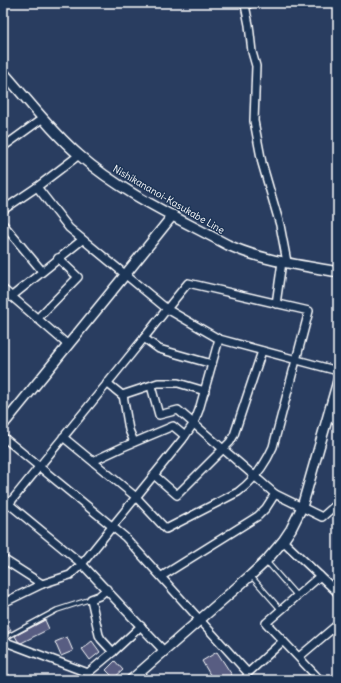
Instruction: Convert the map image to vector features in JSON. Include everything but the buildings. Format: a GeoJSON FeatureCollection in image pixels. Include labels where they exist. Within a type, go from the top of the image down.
{"type":"FeatureCollection","features":[{"type":"Feature","properties":{"kind":"street"},"geometry":{"type":"LineString","coordinates":[[252,3],[245,5],[252,52],[256,66],[254,121],[262,163],[280,225],[285,262],[276,304]]}},
{"type":"Feature","properties":{"kind":"street","name":"Nishikananoi-Kasukabe Line"},"geometry":{"type":"LineString","coordinates":[[3,72],[43,118],[79,156],[126,189],[243,252],[258,257],[338,272]]}},
{"type":"Feature","properties":{"kind":"street"},"geometry":{"type":"LineString","coordinates":[[3,147],[43,118]]}},
{"type":"Feature","properties":{"kind":"street"},"geometry":{"type":"LineString","coordinates":[[3,210],[79,156]]}},
{"type":"Feature","properties":{"kind":"street"},"geometry":{"type":"LineString","coordinates":[[37,187],[68,228],[167,309],[219,339],[296,359],[338,372]]}},
{"type":"Feature","properties":{"kind":"street"},"geometry":{"type":"LineString","coordinates":[[3,425],[173,215]]}},
{"type":"Feature","properties":{"kind":"street"},"geometry":{"type":"LineString","coordinates":[[3,224],[42,271]]}},
{"type":"Feature","properties":{"kind":"street"},"geometry":{"type":"LineString","coordinates":[[11,296],[82,240]]}},
{"type":"Feature","properties":{"kind":"street"},"geometry":{"type":"LineString","coordinates":[[37,319],[78,277],[58,258]]}},
{"type":"Feature","properties":{"kind":"street"},"geometry":{"type":"LineString","coordinates":[[63,437],[136,497],[166,529],[238,492],[254,477],[266,462],[273,447],[309,311],[188,283],[107,382],[9,504],[82,564],[164,650]]}},
{"type":"Feature","properties":{"kind":"street"},"geometry":{"type":"LineString","coordinates":[[3,289],[68,345]]}},
{"type":"Feature","properties":{"kind":"street"},"geometry":{"type":"LineString","coordinates":[[144,338],[159,349],[212,364]]}},
{"type":"Feature","properties":{"kind":"street"},"geometry":{"type":"LineString","coordinates":[[3,603],[42,584],[70,575],[82,564],[194,423],[205,391],[219,339]]}},
{"type":"Feature","properties":{"kind":"street"},"geometry":{"type":"LineString","coordinates":[[154,475],[177,495],[223,450],[234,435],[262,351]]}},
{"type":"Feature","properties":{"kind":"street"},"geometry":{"type":"LineString","coordinates":[[131,680],[251,575],[284,541],[302,507],[338,381]]}},
{"type":"Feature","properties":{"kind":"street"},"geometry":{"type":"LineString","coordinates":[[107,382],[123,395],[129,430],[134,442]]}},
{"type":"Feature","properties":{"kind":"street"},"geometry":{"type":"LineString","coordinates":[[123,395],[158,383],[178,383],[205,391]]}},
{"type":"Feature","properties":{"kind":"street"},"geometry":{"type":"LineString","coordinates":[[151,386],[159,415],[178,410],[275,494],[322,517],[338,503]]}},
{"type":"Feature","properties":{"kind":"street"},"geometry":{"type":"LineString","coordinates":[[328,416],[338,421]]}},
{"type":"Feature","properties":{"kind":"street"},"geometry":{"type":"LineString","coordinates":[[93,461],[173,426],[185,436]]}},
{"type":"Feature","properties":{"kind":"street"},"geometry":{"type":"LineString","coordinates":[[3,437],[113,526],[137,549],[248,673],[283,641]]}},
{"type":"Feature","properties":{"kind":"street"},"geometry":{"type":"LineString","coordinates":[[162,576],[258,516],[266,508],[275,494]]}},
{"type":"Feature","properties":{"kind":"street"},"geometry":{"type":"LineString","coordinates":[[284,541],[338,593]]}},
{"type":"Feature","properties":{"kind":"street"},"geometry":{"type":"LineString","coordinates":[[3,559],[42,584]]}},
{"type":"Feature","properties":{"kind":"street"},"geometry":{"type":"LineString","coordinates":[[320,576],[266,623],[320,680]]}},
{"type":"Feature","properties":{"kind":"street"},"geometry":{"type":"LineString","coordinates":[[107,589],[99,596],[91,600],[98,635],[113,652]]}},
{"type":"Feature","properties":{"kind":"street"},"geometry":{"type":"LineString","coordinates":[[299,657],[338,624]]}},
{"type":"Feature","properties":{"kind":"street"},"geometry":{"type":"LineString","coordinates":[[3,640],[88,673],[141,626]]}},
{"type":"Feature","properties":{"kind":"lane"},"geometry":{"type":"LineString","coordinates":[[266,561],[297,596]]}},
{"type":"Feature","properties":{"kind":"lane"},"geometry":{"type":"LineString","coordinates":[[251,575],[280,610]]}},
{"type":"Feature","properties":{"kind":"lane"},"geometry":{"type":"LineString","coordinates":[[3,640],[57,610],[91,600]]}},
{"type":"Feature","properties":{"kind":"lane"},"geometry":{"type":"LineString","coordinates":[[241,680],[248,673]]}}]}
